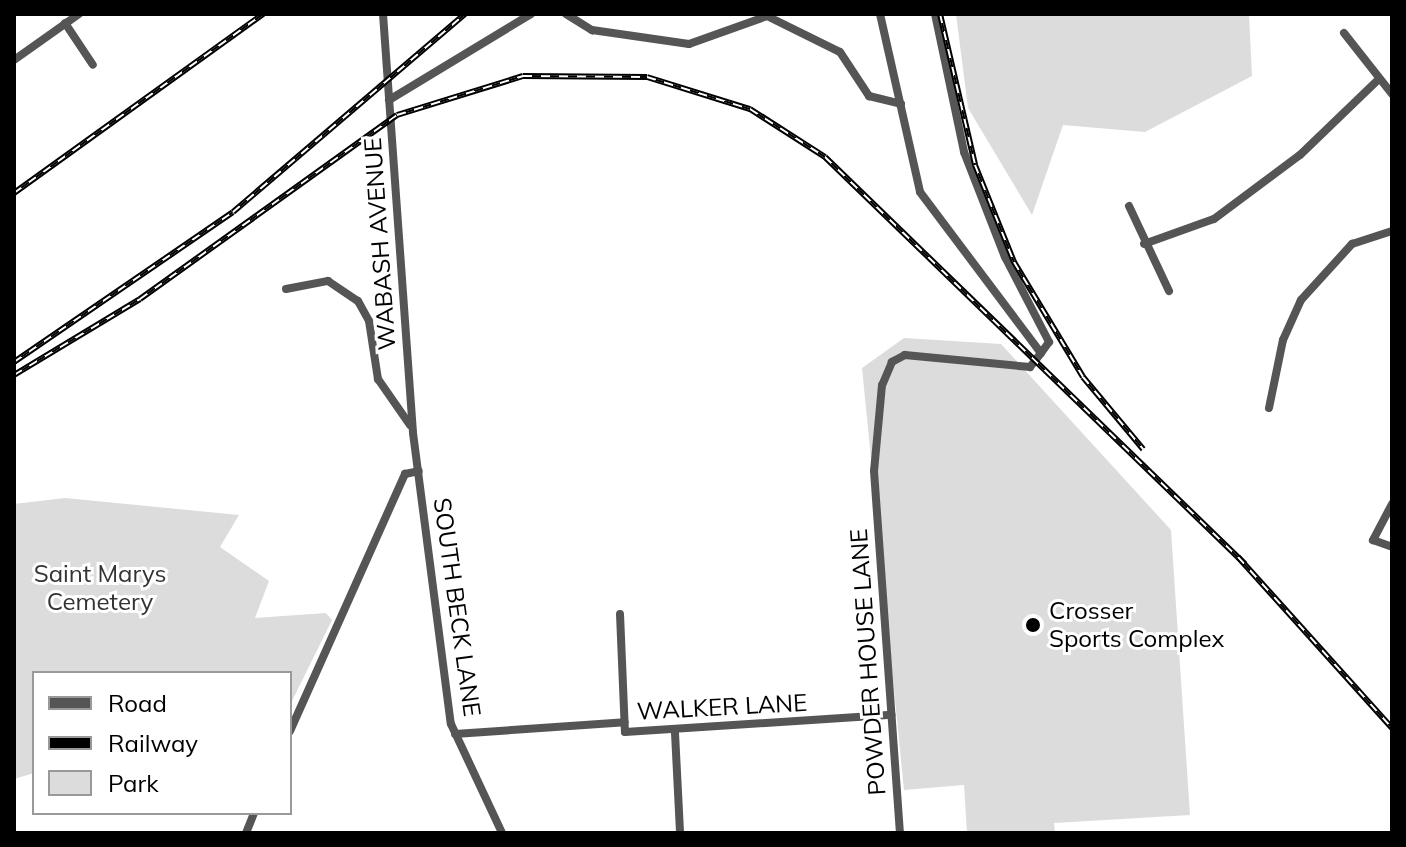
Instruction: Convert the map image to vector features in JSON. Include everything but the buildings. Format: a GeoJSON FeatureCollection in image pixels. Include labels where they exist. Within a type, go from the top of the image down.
{"type":"FeatureCollection","features":[{"type":"Feature","properties":{"kind":"street"},"geometry":{"type":"LineString","coordinates":[[14,60],[79,14]]}},
{"type":"Feature","properties":{"kind":"street","name":"WABASH AVENUE"},"geometry":{"type":"LineString","coordinates":[[383,14],[413,433],[419,471]]}},
{"type":"Feature","properties":{"kind":"street"},"geometry":{"type":"LineString","coordinates":[[389,100],[531,14]]}},
{"type":"Feature","properties":{"kind":"street"},"geometry":{"type":"LineString","coordinates":[[566,14],[592,30],[689,44],[767,16],[840,52],[869,96],[901,104]]}},
{"type":"Feature","properties":{"kind":"street"},"geometry":{"type":"LineString","coordinates":[[880,14],[920,192],[1041,353],[1049,342],[964,152],[935,14]]}},
{"type":"Feature","properties":{"kind":"street"},"geometry":{"type":"LineString","coordinates":[[65,23],[93,65]]}},
{"type":"Feature","properties":{"kind":"street"},"geometry":{"type":"LineString","coordinates":[[1344,33],[1392,94]]}},
{"type":"Feature","properties":{"kind":"street"},"geometry":{"type":"LineString","coordinates":[[1144,244],[1214,219],[1300,155],[1379,79]]}},
{"type":"Feature","properties":{"kind":"street"},"geometry":{"type":"LineString","coordinates":[[1129,206],[1144,244],[1169,291]]}},
{"type":"Feature","properties":{"kind":"street"},"geometry":{"type":"LineString","coordinates":[[1269,408],[1283,340],[1301,300],[1352,244],[1392,231]]}},
{"type":"Feature","properties":{"kind":"street"},"geometry":{"type":"LineString","coordinates":[[286,289],[328,281],[358,301],[369,321],[378,379],[413,433]]}},
{"type":"Feature","properties":{"kind":"street","name":"POWDER HOUSE LANE"},"geometry":{"type":"LineString","coordinates":[[900,833],[874,424],[897,357],[1030,367],[1041,353]]}},
{"type":"Feature","properties":{"kind":"street"},"geometry":{"type":"LineString","coordinates":[[292,727],[405,474],[419,471]]}},
{"type":"Feature","properties":{"kind":"street","name":"SOUTH BECK LANE"},"geometry":{"type":"LineString","coordinates":[[419,471],[455,734],[502,833]]}},
{"type":"Feature","properties":{"kind":"street"},"geometry":{"type":"LineString","coordinates":[[1392,504],[1373,540],[1392,547]]}},
{"type":"Feature","properties":{"kind":"street","name":"WALKER LANE"},"geometry":{"type":"LineString","coordinates":[[620,614],[625,732],[675,733],[891,715]]}},
{"type":"Feature","properties":{"kind":"street"},"geometry":{"type":"LineString","coordinates":[[455,734],[625,722]]}},
{"type":"Feature","properties":{"kind":"street"},"geometry":{"type":"LineString","coordinates":[[675,733],[680,833]]}},
{"type":"Feature","properties":{"kind":"green space"},"geometry":{"type":"Polygon","coordinates":[[[956,14],[1249,14],[1252,76],[1145,132],[1063,125],[1032,215],[968,108],[956,14]]]}},
{"type":"Feature","properties":{"kind":"green space","name":"Crosser Sports Complex"},"geometry":{"type":"Polygon","coordinates":[[[904,338],[1001,344],[1171,530],[1190,815],[1054,823],[1055,833],[967,833],[964,785],[904,790],[862,368],[904,338]]]}},
{"type":"Feature","properties":{"kind":"green space","name":"Saint Marys Cemetery"},"geometry":{"type":"Polygon","coordinates":[[[65,498],[239,515],[220,547],[269,581],[255,618],[326,613],[332,620],[292,701],[292,671],[32,671],[32,774],[14,779],[14,504],[65,498]]]}},
{"type":"Feature","properties":{"kind":"railway"},"geometry":{"type":"LineString","coordinates":[[14,193],[263,14]]}},
{"type":"Feature","properties":{"kind":"railway"},"geometry":{"type":"LineString","coordinates":[[14,362],[233,212],[465,14]]}},
{"type":"Feature","properties":{"kind":"railway"},"geometry":{"type":"LineString","coordinates":[[940,14],[975,165],[1014,262],[1083,377],[1143,449]]}},
{"type":"Feature","properties":{"kind":"railway"},"geometry":{"type":"LineString","coordinates":[[14,375],[140,299],[397,115],[523,76],[647,77],[750,109],[825,157],[1245,564]]}},
{"type":"Feature","properties":{"kind":"railway"},"geometry":{"type":"LineString","coordinates":[[1238,557],[1392,728]]}},
{"type":"Feature","properties":{"kind":"place","name":"Crosser Sports Complex"},"geometry":{"type":"Point","coordinates":[1033,625]}}]}
